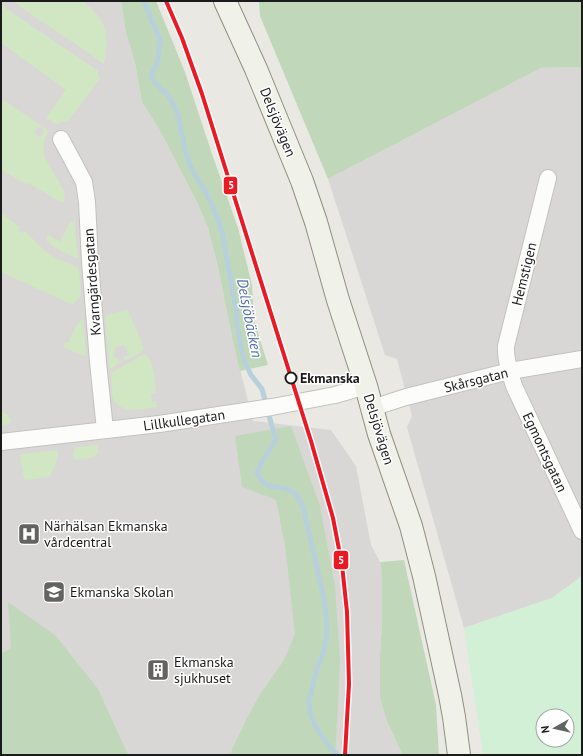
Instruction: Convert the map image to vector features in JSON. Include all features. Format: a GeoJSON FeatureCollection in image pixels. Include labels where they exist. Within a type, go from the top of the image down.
{"type":"FeatureCollection","features":[{"type":"Feature","properties":{"kind":"street","name":"Delsjövägen"},"geometry":{"type":"LineString","coordinates":[[225,1],[256,69],[302,181],[318,229],[340,307],[366,386],[381,441],[411,526],[418,550],[450,695],[459,755]]}},
{"type":"Feature","properties":{"kind":"street","name":"Kvarngärdesgatan"},"geometry":{"type":"LineString","coordinates":[[61,139],[84,182],[87,202],[90,261],[105,430]]}},
{"type":"Feature","properties":{"kind":"street","name":"Hemstigen"},"geometry":{"type":"LineString","coordinates":[[510,371],[506,346],[548,178]]}},
{"type":"Feature","properties":{"kind":"street","name":"Skårsgatan"},"geometry":{"type":"LineString","coordinates":[[372,408],[406,397],[510,371],[582,359]]}},
{"type":"Feature","properties":{"kind":"street","name":"Egmontsgatan"},"geometry":{"type":"LineString","coordinates":[[510,371],[519,396],[582,531]]}},
{"type":"Feature","properties":{"kind":"street","name":"Lillkullegatan"},"geometry":{"type":"LineString","coordinates":[[1,442],[160,424],[320,398],[366,386]]}},
{"type":"Feature","properties":{"kind":"shaded area"},"geometry":{"type":"Polygon","coordinates":[[[1,1],[121,1],[126,33],[135,63],[142,102],[159,129],[197,202],[208,228],[218,267],[232,337],[253,421],[331,430],[356,466],[371,545],[380,562],[382,572],[380,698],[386,719],[402,754],[1,755],[1,1]]]}},
{"type":"Feature","properties":{"kind":"shaded area"},"geometry":{"type":"Polygon","coordinates":[[[582,67],[582,576],[552,598],[464,628],[407,427],[412,416],[397,359],[385,355],[328,179],[541,68],[582,67]]]}},
{"type":"Feature","properties":{"kind":"green space"},"geometry":{"type":"Polygon","coordinates":[[[13,1],[83,1],[97,15],[104,25],[107,42],[104,64],[35,17],[13,1]]]}},
{"type":"Feature","properties":{"kind":"green space"},"geometry":{"type":"Polygon","coordinates":[[[121,1],[156,1],[185,72],[238,228],[252,285],[254,320],[268,365],[240,371],[218,267],[208,228],[197,202],[159,129],[142,102],[135,63],[126,33],[121,1]]]}},
{"type":"Feature","properties":{"kind":"green space"},"geometry":{"type":"Polygon","coordinates":[[[259,1],[582,1],[582,67],[541,68],[328,179],[260,16],[259,1]]]}},
{"type":"Feature","properties":{"kind":"green space"},"geometry":{"type":"Polygon","coordinates":[[[1,5],[97,70],[100,79],[69,120],[56,124],[46,118],[66,90],[1,43],[1,5]]]}},
{"type":"Feature","properties":{"kind":"green space"},"geometry":{"type":"Polygon","coordinates":[[[1,98],[42,126],[40,128],[38,127],[34,133],[40,137],[44,131],[42,129],[44,127],[49,131],[44,141],[44,154],[64,191],[65,196],[63,203],[28,183],[26,184],[1,170],[1,98]]]}},
{"type":"Feature","properties":{"kind":"green space"},"geometry":{"type":"Polygon","coordinates":[[[1,213],[20,227],[18,230],[20,232],[23,233],[25,231],[46,252],[77,267],[79,270],[81,297],[73,304],[1,272],[1,213]]]}},
{"type":"Feature","properties":{"kind":"green space"},"geometry":{"type":"Polygon","coordinates":[[[74,220],[77,259],[56,248],[46,239],[48,234],[60,242],[69,224],[74,220]]]}},
{"type":"Feature","properties":{"kind":"green space"},"geometry":{"type":"Polygon","coordinates":[[[128,310],[144,348],[142,352],[124,361],[124,358],[129,355],[124,345],[115,348],[114,355],[122,362],[109,369],[105,315],[128,310]]]}},
{"type":"Feature","properties":{"kind":"green space"},"geometry":{"type":"Polygon","coordinates":[[[83,319],[86,356],[65,348],[64,346],[65,343],[68,343],[76,327],[83,319]]]}},
{"type":"Feature","properties":{"kind":"green space"},"geometry":{"type":"Polygon","coordinates":[[[144,354],[148,357],[154,371],[156,393],[151,394],[152,402],[156,401],[157,407],[132,410],[126,409],[116,403],[113,398],[111,373],[144,354]]]}},
{"type":"Feature","properties":{"kind":"green space"},"geometry":{"type":"Polygon","coordinates":[[[1,411],[7,414],[11,421],[10,424],[1,425],[1,411]]]}},
{"type":"Feature","properties":{"kind":"green space"},"geometry":{"type":"Polygon","coordinates":[[[291,426],[320,506],[335,586],[340,660],[335,755],[231,755],[232,749],[250,712],[284,660],[295,634],[285,545],[276,500],[242,487],[235,436],[291,426]]]}},
{"type":"Feature","properties":{"kind":"green space"},"geometry":{"type":"Polygon","coordinates":[[[97,445],[98,453],[94,457],[76,460],[73,458],[76,447],[97,445]]]}},
{"type":"Feature","properties":{"kind":"green space"},"geometry":{"type":"Polygon","coordinates":[[[57,450],[56,464],[49,477],[27,480],[24,479],[20,455],[57,450]]]}},
{"type":"Feature","properties":{"kind":"green space"},"geometry":{"type":"Polygon","coordinates":[[[404,560],[436,705],[439,755],[369,755],[402,754],[386,719],[380,698],[382,572],[380,562],[404,560]]]}},
{"type":"Feature","properties":{"kind":"green space"},"geometry":{"type":"Polygon","coordinates":[[[582,576],[582,755],[483,755],[464,628],[552,598],[582,576]]]}},
{"type":"Feature","properties":{"kind":"green space"},"geometry":{"type":"Polygon","coordinates":[[[8,602],[56,636],[98,689],[128,755],[1,755],[1,654],[11,648],[8,602]]]}},
{"type":"Feature","properties":{"kind":"waterway","name":"Delsjöbäcken"},"geometry":{"type":"LineString","coordinates":[[144,1],[160,40],[158,60],[151,76],[156,84],[168,95],[177,111],[186,154],[192,170],[207,194],[222,231],[244,360],[251,375],[262,389],[276,439],[257,472],[260,479],[264,483],[288,489],[293,492],[300,501],[304,511],[325,603],[327,628],[325,647],[317,669],[309,700],[310,711],[315,725],[327,744],[337,754]]}},
{"type":"Feature","properties":{"kind":"transit line","name":"5"},"geometry":{"type":"LineString","coordinates":[[166,1],[182,38],[202,94],[311,441],[333,518],[342,565],[347,612],[349,684],[345,755]]}},
{"type":"Feature","properties":{"kind":"place","name":"Ekmanska"},"geometry":{"type":"Point","coordinates":[291,378]}},
{"type":"Feature","properties":{"kind":"place","name":"Närhälsan Ekmanska vårdcentral"},"geometry":{"type":"Point","coordinates":[29,534]}},
{"type":"Feature","properties":{"kind":"place","name":"Ekmanska Skolan"},"geometry":{"type":"Point","coordinates":[54,592]}},
{"type":"Feature","properties":{"kind":"place","name":"Ekmanska sjukhuset"},"geometry":{"type":"Point","coordinates":[158,670]}}]}
